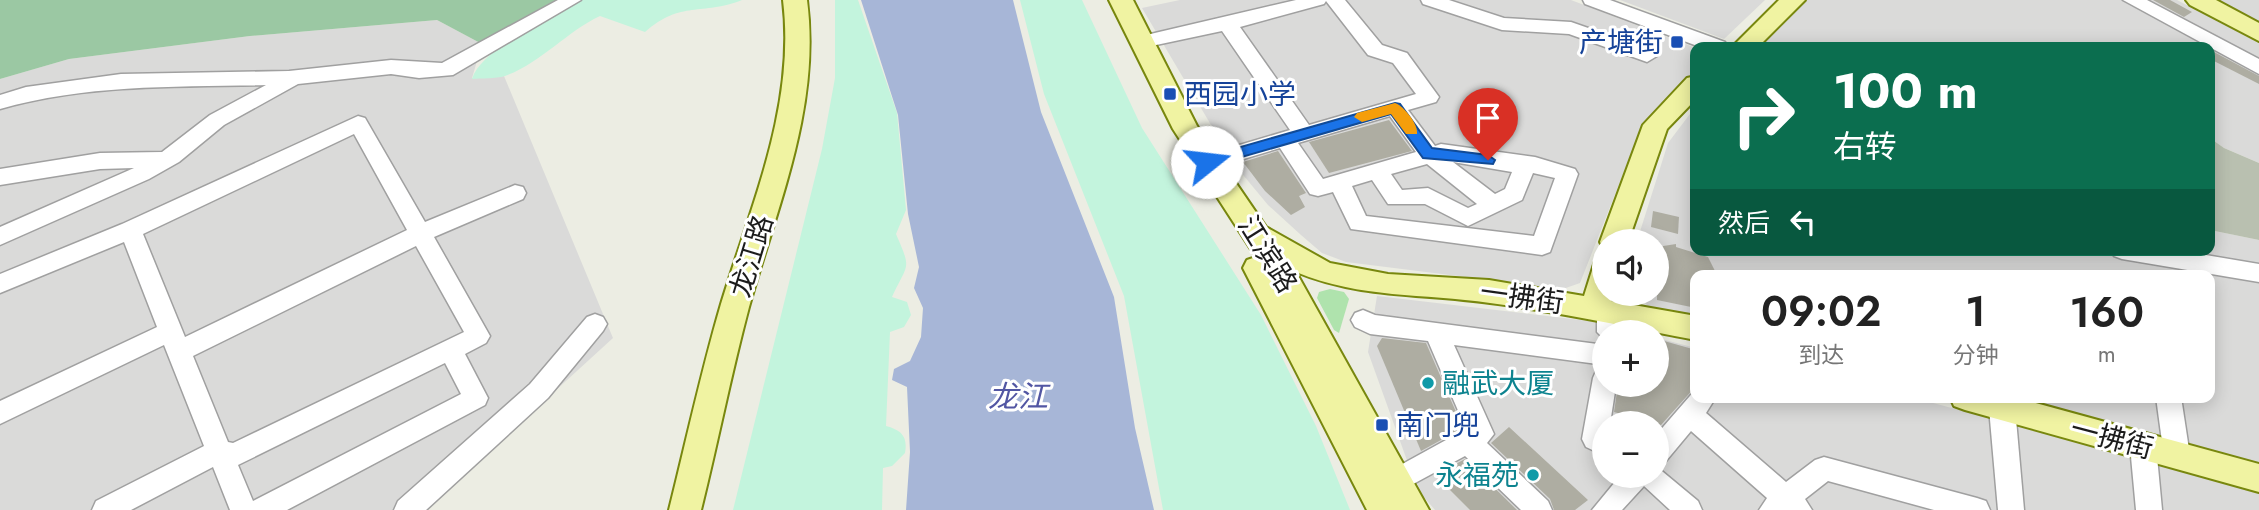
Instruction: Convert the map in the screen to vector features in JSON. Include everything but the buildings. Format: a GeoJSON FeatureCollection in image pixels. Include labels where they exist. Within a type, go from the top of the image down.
{"type":"FeatureCollection","features":[{"type":"Feature","properties":{"kind":"main road","name":"龙江路"},"geometry":{"type":"LineString","coordinates":[[685,510],[736,306],[787,128],[799,44],[795,0]]}},
{"type":"Feature","properties":{"kind":"main road","name":"龙江路"},"geometry":{"type":"LineString","coordinates":[[703,510],[802,136],[815,55],[811,0]]}},
{"type":"Feature","properties":{"kind":"main road","name":"江滨路"},"geometry":{"type":"LineString","coordinates":[[1106,0],[1170,134],[1257,268],[1384,510]]}},
{"type":"Feature","properties":{"kind":"main road","name":"江滨路"},"geometry":{"type":"LineString","coordinates":[[1121,0],[1186,129],[1256,232],[1413,510]]}},
{"type":"Feature","properties":{"kind":"main road"},"geometry":{"type":"LineString","coordinates":[[1737,42],[1780,0]]}},
{"type":"Feature","properties":{"kind":"main road"},"geometry":{"type":"LineString","coordinates":[[1749,42],[1793,0]]}},
{"type":"Feature","properties":{"kind":"main road"},"geometry":{"type":"LineString","coordinates":[[2198,0],[2254,28]]}},
{"type":"Feature","properties":{"kind":"main road"},"geometry":{"type":"LineString","coordinates":[[2212,0],[2254,28]]}},
{"type":"Feature","properties":{"kind":"main road"},"geometry":{"type":"LineString","coordinates":[[1619,229],[1656,125],[1690,89]]}},
{"type":"Feature","properties":{"kind":"main road"},"geometry":{"type":"LineString","coordinates":[[1632,229],[1657,150],[1667,130],[1690,103]]}},
{"type":"Feature","properties":{"kind":"main road","name":"一拂街"},"geometry":{"type":"LineString","coordinates":[[1256,232],[1304,264],[1326,272],[1388,285],[1489,291],[1690,327]]}},
{"type":"Feature","properties":{"kind":"main road","name":"一拂街"},"geometry":{"type":"LineString","coordinates":[[1985,403],[2259,478]]}},
{"type":"Feature","properties":{"kind":"street"},"geometry":{"type":"LineString","coordinates":[[0,102],[26,94],[121,81],[303,76],[391,67],[419,71],[446,70],[572,0]]}},
{"type":"Feature","properties":{"kind":"street"},"geometry":{"type":"LineString","coordinates":[[1142,42],[1226,22],[1255,18],[1317,0]]}},
{"type":"Feature","properties":{"kind":"street"},"geometry":{"type":"LineString","coordinates":[[1207,162],[1429,97],[1399,58],[1376,50],[1335,0]]}},
{"type":"Feature","properties":{"kind":"street"},"geometry":{"type":"LineString","coordinates":[[1430,0],[1502,23],[1571,28],[1647,56]]}},
{"type":"Feature","properties":{"kind":"street"},"geometry":{"type":"LineString","coordinates":[[1592,0],[1704,42]]}},
{"type":"Feature","properties":{"kind":"street"},"geometry":{"type":"LineString","coordinates":[[2132,0],[2206,42]]}},
{"type":"Feature","properties":{"kind":"street"},"geometry":{"type":"LineString","coordinates":[[1226,22],[1294,136],[1318,188],[1440,152],[1525,166],[1535,165],[1567,174],[1542,246],[1359,223],[1339,182]]}},
{"type":"Feature","properties":{"kind":"street"},"geometry":{"type":"LineString","coordinates":[[2215,43],[2254,28]]}},
{"type":"Feature","properties":{"kind":"street"},"geometry":{"type":"LineString","coordinates":[[2215,47],[2259,67]]}},
{"type":"Feature","properties":{"kind":"street"},"geometry":{"type":"LineString","coordinates":[[0,237],[166,160],[217,120],[274,87],[303,76]]}},
{"type":"Feature","properties":{"kind":"street"},"geometry":{"type":"LineString","coordinates":[[1395,108],[1429,154],[1492,204]]}},
{"type":"Feature","properties":{"kind":"street"},"geometry":{"type":"LineString","coordinates":[[0,284],[130,230],[358,122],[478,336],[235,455],[220,452],[105,510]]}},
{"type":"Feature","properties":{"kind":"street"},"geometry":{"type":"LineString","coordinates":[[0,177],[100,161],[166,160]]}},
{"type":"Feature","properties":{"kind":"street"},"geometry":{"type":"LineString","coordinates":[[1377,170],[1396,198],[1428,196],[1468,218],[1514,194],[1525,166]]}},
{"type":"Feature","properties":{"kind":"street"},"geometry":{"type":"LineString","coordinates":[[0,413],[174,341],[515,193]]}},
{"type":"Feature","properties":{"kind":"street"},"geometry":{"type":"LineString","coordinates":[[130,230],[243,510]]}},
{"type":"Feature","properties":{"kind":"street"},"geometry":{"type":"LineString","coordinates":[[2135,257],[2259,273]]}},
{"type":"Feature","properties":{"kind":"street"},"geometry":{"type":"LineString","coordinates":[[1363,320],[1370,324],[1437,334],[1592,353]]}},
{"type":"Feature","properties":{"kind":"street"},"geometry":{"type":"LineString","coordinates":[[407,510],[539,391],[595,324]]}},
{"type":"Feature","properties":{"kind":"street"},"geometry":{"type":"LineString","coordinates":[[1395,481],[1469,443],[1481,434],[1437,334]]}},
{"type":"Feature","properties":{"kind":"street"},"geometry":{"type":"LineString","coordinates":[[261,510],[476,398],[450,349]]}},
{"type":"Feature","properties":{"kind":"street"},"geometry":{"type":"LineString","coordinates":[[2169,403],[2177,456]]}},
{"type":"Feature","properties":{"kind":"street"},"geometry":{"type":"LineString","coordinates":[[1669,439],[1697,406],[1786,506],[1824,468],[1978,510]]}},
{"type":"Feature","properties":{"kind":"street"},"geometry":{"type":"LineString","coordinates":[[2002,408],[2011,510]]}},
{"type":"Feature","properties":{"kind":"street"},"geometry":{"type":"LineString","coordinates":[[1469,443],[1539,510]]}},
{"type":"Feature","properties":{"kind":"street"},"geometry":{"type":"LineString","coordinates":[[2143,446],[2149,485],[2149,510]]}},
{"type":"Feature","properties":{"kind":"street"},"geometry":{"type":"LineString","coordinates":[[1617,506],[1629,488]]}},
{"type":"Feature","properties":{"kind":"street"},"geometry":{"type":"LineString","coordinates":[[1664,488],[1689,510]]}},
{"type":"Feature","properties":{"kind":"shaded area"},"geometry":{"type":"Polygon","coordinates":[[[1180,0],[1571,0],[1690,46],[1690,75],[1646,129],[1631,154],[1601,229],[1592,229],[1592,253],[1580,283],[1563,289],[1346,262],[1322,253],[1268,205],[1234,164],[1142,8],[1180,0]]]}},
{"type":"Feature","properties":{"kind":"shaded area"},"geometry":{"type":"Polygon","coordinates":[[[1620,0],[1765,0],[1724,39],[1620,0]]]}},
{"type":"Feature","properties":{"kind":"shaded area"},"geometry":{"type":"Polygon","coordinates":[[[1803,0],[2177,0],[2259,43],[2259,163],[2215,142],[2215,42],[1760,42],[1803,0]]]}},
{"type":"Feature","properties":{"kind":"shaded area"},"geometry":{"type":"Polygon","coordinates":[[[2218,0],[2259,0],[2259,22],[2258,22],[2218,0]]]}},
{"type":"Feature","properties":{"kind":"shaded area"},"geometry":{"type":"Polygon","coordinates":[[[437,20],[482,44],[472,78],[504,76],[613,338],[425,510],[0,510],[0,79],[69,59],[250,36],[437,20]]]}},
{"type":"Feature","properties":{"kind":"shaded area"},"geometry":{"type":"Polygon","coordinates":[[[1690,114],[1690,256],[2215,256],[2215,231],[2259,240],[2259,464],[2020,403],[2215,403],[2215,270],[1690,270],[1690,319],[1648,306],[1669,306],[1669,229],[1641,229],[1668,143],[1690,114]]]}},
{"type":"Feature","properties":{"kind":"shaded area"},"geometry":{"type":"Polygon","coordinates":[[[2215,142],[2259,163],[2259,240],[2215,231],[2215,142]]]}},
{"type":"Feature","properties":{"kind":"shaded area"},"geometry":{"type":"Polygon","coordinates":[[[1377,296],[1592,321],[1592,397],[1669,397],[1669,341],[1690,346],[1692,403],[1669,433],[1669,411],[1592,411],[1592,488],[1620,488],[1599,510],[1435,510],[1423,496],[1409,466],[1368,352],[1377,296]]]}},
{"type":"Feature","properties":{"kind":"shaded area"},"geometry":{"type":"Polygon","coordinates":[[[1704,403],[1933,403],[1996,420],[2008,510],[1610,510],[1640,488],[1669,488],[1669,445],[1704,403]]]}},
{"type":"Feature","properties":{"kind":"shaded area"},"geometry":{"type":"Polygon","coordinates":[[[2009,424],[2259,489],[2259,510],[2017,510],[2009,424]]]}},
{"type":"Feature","properties":{"kind":"green space"},"geometry":{"type":"Polygon","coordinates":[[[0,0],[560,0],[482,44],[437,20],[250,36],[69,59],[0,79],[0,0]]]}},
{"type":"Feature","properties":{"kind":"green space"},"geometry":{"type":"Polygon","coordinates":[[[582,0],[742,0],[728,5],[681,12],[658,22],[645,32],[600,16],[518,70],[501,77],[472,79],[478,67],[503,45],[582,0]]]}},
{"type":"Feature","properties":{"kind":"green space"},"geometry":{"type":"Polygon","coordinates":[[[835,0],[858,0],[897,113],[906,210],[896,234],[906,266],[892,297],[907,302],[911,315],[904,327],[890,332],[886,426],[902,435],[905,453],[892,466],[883,468],[882,510],[733,510],[822,149],[835,78],[835,0]]]}},
{"type":"Feature","properties":{"kind":"green space"},"geometry":{"type":"Polygon","coordinates":[[[1020,0],[1082,0],[1142,128],[1261,315],[1316,426],[1350,510],[1163,510],[1124,296],[1044,94],[1020,0]]]}},
{"type":"Feature","properties":{"kind":"green space"},"geometry":{"type":"Polygon","coordinates":[[[1330,289],[1344,292],[1349,299],[1339,333],[1334,330],[1317,298],[1319,292],[1330,289]]]}},
{"type":"Feature","properties":{"kind":"water","name":"龙江"},"geometry":{"type":"Polygon","coordinates":[[[861,0],[1013,0],[1041,112],[1114,297],[1135,428],[1154,510],[906,510],[910,452],[907,387],[892,380],[894,369],[910,361],[921,337],[923,308],[914,288],[919,267],[908,214],[898,115],[861,0]]]}},
{"type":"Feature","properties":{"kind":"slow traffic"},"geometry":{"type":"LineString","coordinates":[[1362,117],[1395,108],[1411,131]]}},
{"type":"Feature","properties":{"kind":"place","name":"产塘街"},"geometry":{"type":"Point","coordinates":[1677,42]}},
{"type":"Feature","properties":{"kind":"place","name":"西园小学"},"geometry":{"type":"Point","coordinates":[1170,94]}},
{"type":"Feature","properties":{"kind":"place","name":"融武大厦"},"geometry":{"type":"Point","coordinates":[1428,383]}},
{"type":"Feature","properties":{"kind":"place","name":"南门兜"},"geometry":{"type":"Point","coordinates":[1382,425]}},
{"type":"Feature","properties":{"kind":"place","name":"永福苑"},"geometry":{"type":"Point","coordinates":[1533,475]}},
{"type":"Feature","properties":{"kind":"route"},"geometry":{"type":"LineString","coordinates":[[1207,162],[1395,108],[1429,154],[1440,152],[1488,160]]}}]}
